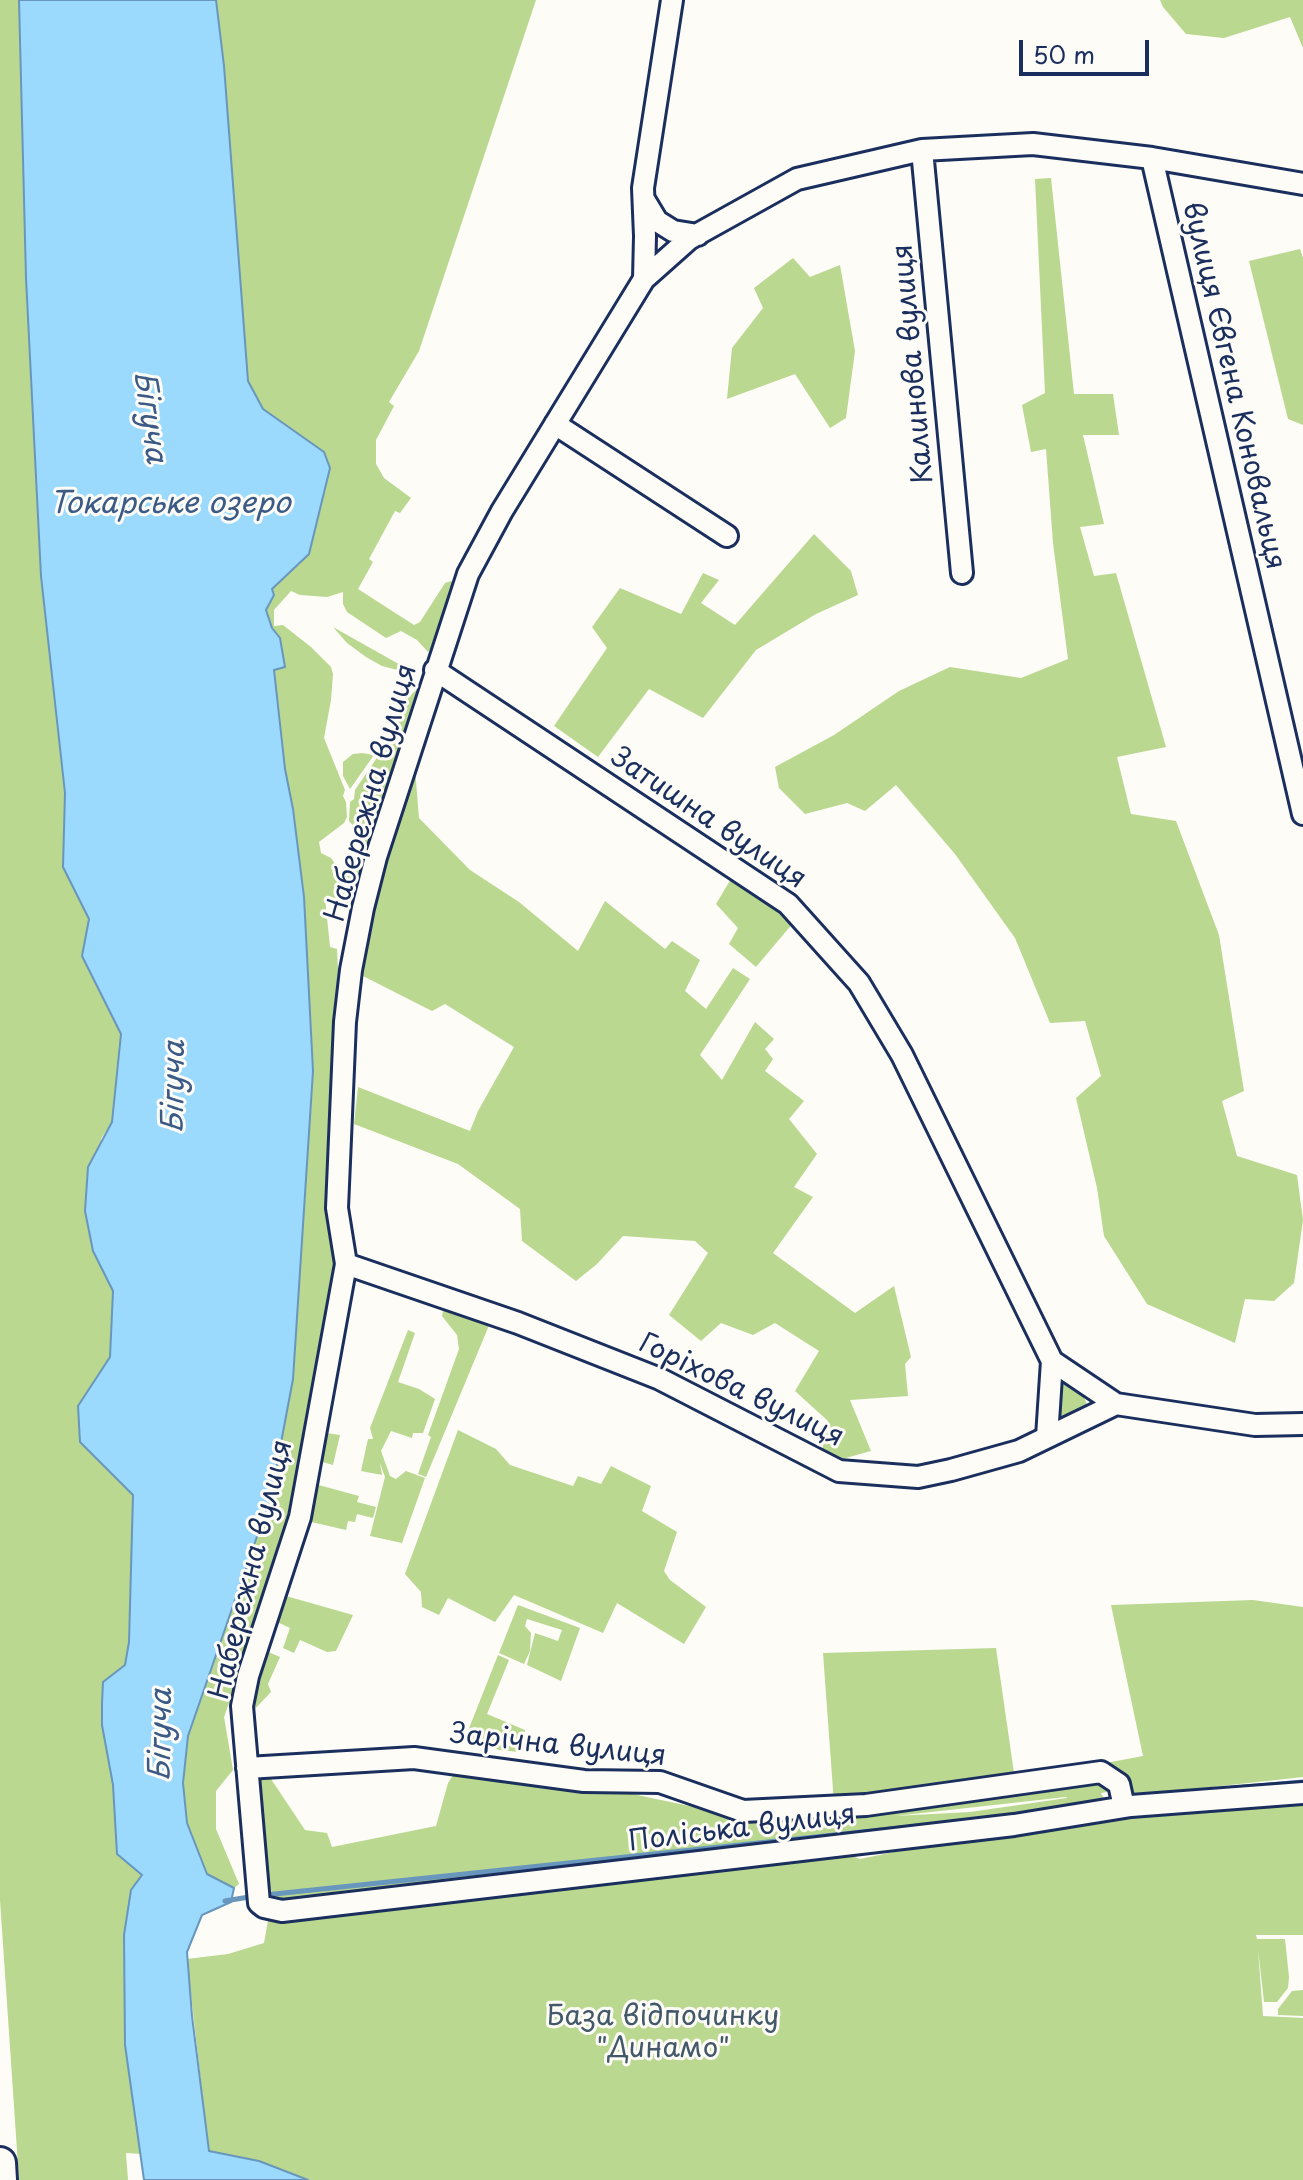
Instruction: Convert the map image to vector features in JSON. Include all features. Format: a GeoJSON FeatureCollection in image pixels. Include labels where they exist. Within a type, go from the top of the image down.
{"type":"FeatureCollection","features":[{"type":"Feature","properties":{"kind":"street"},"geometry":{"type":"LineString","coordinates":[[644,279],[642,196],[672,0]]}},
{"type":"Feature","properties":{"kind":"street"},"geometry":{"type":"LineString","coordinates":[[644,279],[689,239],[797,179],[922,150],[1033,144],[1152,158],[1303,184]]}},
{"type":"Feature","properties":{"kind":"street","name":"Калинова вулиця"},"geometry":{"type":"LineString","coordinates":[[922,150],[962,573]]}},
{"type":"Feature","properties":{"kind":"street","name":"вулиця Євгена Коновальця"},"geometry":{"type":"LineString","coordinates":[[1152,158],[1303,814]]}},
{"type":"Feature","properties":{"kind":"street"},"geometry":{"type":"LineString","coordinates":[[642,196],[657,221],[673,231],[698,235]]}},
{"type":"Feature","properties":{"kind":"street","name":"Набережна вулиця"},"geometry":{"type":"LineString","coordinates":[[252,1833],[242,1706],[248,1676],[300,1517],[346,1264],[337,1208],[345,1022],[351,970],[376,857],[468,574],[644,279]]}},
{"type":"Feature","properties":{"kind":"street"},"geometry":{"type":"LineString","coordinates":[[555,424],[727,536]]}},
{"type":"Feature","properties":{"kind":"street","name":"Затишна вулиця"},"geometry":{"type":"LineString","coordinates":[[435,670],[788,904],[859,983],[902,1055],[1052,1361],[1047,1437]]}},
{"type":"Feature","properties":{"kind":"street","name":"Горіхова вулиця"},"geometry":{"type":"LineString","coordinates":[[346,1264],[518,1323],[660,1379],[839,1471],[918,1477],[1019,1451],[1116,1404]]}},
{"type":"Feature","properties":{"kind":"street","name":"Затишна вулиця"},"geometry":{"type":"LineString","coordinates":[[1052,1361],[1116,1404]]}},
{"type":"Feature","properties":{"kind":"street"},"geometry":{"type":"LineString","coordinates":[[1116,1404],[1255,1425],[1303,1424]]}},
{"type":"Feature","properties":{"kind":"street","name":"Зарічна вулиця"},"geometry":{"type":"LineString","coordinates":[[247,1768],[414,1758],[584,1781],[660,1782],[743,1811],[866,1805],[1101,1772],[1119,1784],[1124,1807]]}},
{"type":"Feature","properties":{"kind":"street","name":"Поліська вулиця"},"geometry":{"type":"LineString","coordinates":[[252,1833],[258,1893],[264,1907],[282,1911],[1014,1825],[1124,1807],[1303,1793]]}},
{"type":"Feature","properties":{"kind":"street"},"geometry":{"type":"LineString","coordinates":[[0,2163],[1,2180]]}},
{"type":"Feature","properties":{"kind":"green space"},"geometry":{"type":"Polygon","coordinates":[[[0,0],[19,0],[26,278],[41,576],[65,793],[63,867],[89,919],[82,957],[121,1034],[112,1122],[101,1139],[93,1251],[113,1291],[110,1357],[78,1407],[133,1495],[129,1642],[125,1666],[103,1682],[102,1703],[102,1725],[113,1785],[142,1875],[136,2118],[142,2154],[126,2153],[128,2180],[19,2180],[0,1900],[0,0]]]}},
{"type":"Feature","properties":{"kind":"green space"},"geometry":{"type":"Polygon","coordinates":[[[216,0],[536,0],[419,351],[389,402],[394,406],[376,440],[376,464],[384,478],[411,498],[400,513],[395,511],[369,559],[373,562],[358,589],[414,625],[420,622],[445,583],[451,581],[455,585],[453,597],[436,641],[428,652],[417,640],[401,631],[386,638],[347,612],[343,592],[327,597],[300,595],[291,591],[274,610],[274,626],[283,625],[331,667],[331,700],[324,738],[345,790],[343,796],[347,817],[344,823],[319,842],[321,853],[331,858],[342,874],[338,899],[325,898],[330,947],[337,949],[338,970],[332,1104],[331,1242],[338,1268],[325,1318],[326,1350],[296,1503],[224,1717],[233,1770],[216,1791],[216,1829],[239,1884],[234,1888],[207,1874],[187,1823],[183,1783],[188,1736],[271,1496],[293,1379],[313,1071],[304,897],[274,669],[284,666],[280,638],[272,628],[266,610],[274,595],[272,589],[309,554],[330,468],[324,452],[263,409],[248,381],[224,66],[216,0]]]}},
{"type":"Feature","properties":{"kind":"green space"},"geometry":{"type":"Polygon","coordinates":[[[1160,0],[1303,0],[1303,48],[1290,17],[1224,38],[1186,34],[1160,0]]]}},
{"type":"Feature","properties":{"kind":"green space"},"geometry":{"type":"Polygon","coordinates":[[[1051,178],[1074,394],[1113,394],[1119,435],[1083,435],[1104,524],[1080,527],[1094,576],[1116,573],[1166,747],[1117,757],[1131,814],[1176,821],[1219,935],[1244,1091],[1222,1101],[1237,1156],[1297,1175],[1303,1220],[1294,1283],[1274,1301],[1245,1299],[1235,1343],[1147,1304],[1104,1236],[1097,1188],[1076,1098],[1101,1076],[1085,1021],[1050,1023],[1015,938],[955,854],[896,785],[865,811],[847,803],[805,814],[779,788],[775,767],[834,735],[899,691],[950,667],[1021,678],[1068,659],[1053,543],[1046,449],[1031,452],[1022,405],[1045,393],[1035,179],[1051,178]]]}},
{"type":"Feature","properties":{"kind":"green space"},"geometry":{"type":"Polygon","coordinates":[[[1300,249],[1303,258],[1303,425],[1288,419],[1249,261],[1300,249]]]}},
{"type":"Feature","properties":{"kind":"green space"},"geometry":{"type":"Polygon","coordinates":[[[793,258],[810,277],[840,265],[855,351],[846,418],[830,428],[795,374],[727,399],[732,348],[763,308],[754,288],[793,258]]]}},
{"type":"Feature","properties":{"kind":"green space"},"geometry":{"type":"Polygon","coordinates":[[[814,534],[851,571],[858,595],[816,614],[756,650],[703,718],[649,689],[598,757],[554,726],[607,648],[592,627],[620,588],[681,614],[703,573],[719,580],[701,603],[735,625],[814,534]]]}},
{"type":"Feature","properties":{"kind":"green space"},"geometry":{"type":"Polygon","coordinates":[[[333,627],[404,667],[405,672],[382,666],[366,657],[347,643],[333,627]]]}},
{"type":"Feature","properties":{"kind":"green space"},"geometry":{"type":"Polygon","coordinates":[[[417,689],[355,899],[341,899],[345,872],[362,857],[365,847],[365,839],[349,821],[350,802],[385,746],[402,704],[417,689]]]}},
{"type":"Feature","properties":{"kind":"green space"},"geometry":{"type":"Polygon","coordinates":[[[353,754],[374,755],[350,789],[343,776],[343,762],[353,754]]]}},
{"type":"Feature","properties":{"kind":"green space"},"geometry":{"type":"Polygon","coordinates":[[[411,759],[419,759],[415,769],[419,818],[470,870],[519,902],[578,951],[605,901],[665,949],[672,941],[700,960],[685,991],[706,1009],[733,968],[750,979],[700,1055],[722,1080],[755,1022],[774,1039],[765,1049],[773,1059],[765,1071],[804,1101],[789,1119],[817,1154],[794,1187],[813,1197],[773,1253],[855,1313],[894,1286],[911,1357],[905,1364],[908,1396],[850,1400],[871,1451],[842,1459],[822,1451],[828,1421],[795,1391],[819,1351],[775,1323],[753,1335],[721,1323],[701,1341],[669,1315],[708,1253],[695,1241],[623,1236],[576,1281],[522,1241],[520,1209],[458,1164],[354,1124],[358,1087],[470,1131],[514,1047],[445,1004],[432,1011],[361,975],[390,832],[411,759]]]}},
{"type":"Feature","properties":{"kind":"green space"},"geometry":{"type":"Polygon","coordinates":[[[731,879],[793,923],[756,967],[729,944],[738,928],[716,904],[731,879]]]}},
{"type":"Feature","properties":{"kind":"green space"},"geometry":{"type":"Polygon","coordinates":[[[449,1309],[490,1323],[426,1477],[418,1474],[431,1437],[428,1435],[459,1349],[457,1335],[442,1316],[443,1311],[449,1309]]]}},
{"type":"Feature","properties":{"kind":"green space"},"geometry":{"type":"Polygon","coordinates":[[[408,1330],[415,1333],[398,1382],[419,1389],[435,1399],[423,1433],[413,1433],[412,1438],[391,1431],[381,1451],[390,1476],[396,1479],[406,1471],[425,1478],[402,1543],[370,1536],[385,1477],[380,1463],[382,1475],[361,1471],[368,1439],[373,1439],[370,1428],[408,1330]]]}},
{"type":"Feature","properties":{"kind":"green space"},"geometry":{"type":"Polygon","coordinates":[[[1066,1384],[1083,1395],[1088,1407],[1081,1417],[1056,1421],[1059,1385],[1066,1384]]]}},
{"type":"Feature","properties":{"kind":"green space"},"geometry":{"type":"Polygon","coordinates":[[[458,1430],[496,1449],[510,1465],[573,1486],[578,1476],[601,1484],[611,1466],[651,1486],[642,1511],[677,1532],[664,1571],[670,1580],[706,1607],[684,1644],[617,1603],[603,1633],[514,1595],[495,1622],[448,1598],[439,1615],[422,1607],[421,1592],[405,1574],[458,1430]]]}},
{"type":"Feature","properties":{"kind":"green space"},"geometry":{"type":"Polygon","coordinates":[[[326,1433],[340,1435],[333,1465],[319,1461],[326,1433]]]}},
{"type":"Feature","properties":{"kind":"green space"},"geometry":{"type":"Polygon","coordinates":[[[315,1484],[359,1496],[357,1502],[376,1507],[373,1518],[357,1514],[355,1522],[348,1521],[346,1530],[307,1521],[315,1484]]]}},
{"type":"Feature","properties":{"kind":"green space"},"geometry":{"type":"Polygon","coordinates":[[[286,1596],[353,1615],[336,1651],[327,1652],[300,1640],[294,1653],[283,1648],[290,1628],[277,1622],[286,1596]]]}},
{"type":"Feature","properties":{"kind":"green space"},"geometry":{"type":"Polygon","coordinates":[[[1253,1600],[1303,1607],[1303,1777],[1129,1796],[1126,1789],[1101,1793],[1104,1799],[1100,1807],[275,1900],[249,1838],[252,1782],[267,1773],[305,1830],[327,1833],[332,1847],[436,1826],[448,1783],[455,1772],[550,1781],[708,1810],[835,1817],[823,1653],[996,1648],[1015,1780],[1143,1756],[1111,1605],[1253,1600]],[[1067,1798],[895,1816],[970,1812],[1067,1798]]]}},
{"type":"Feature","properties":{"kind":"green space"},"geometry":{"type":"Polygon","coordinates":[[[518,1605],[580,1628],[561,1681],[527,1665],[535,1633],[558,1641],[562,1630],[527,1619],[525,1626],[531,1633],[530,1651],[524,1664],[499,1653],[518,1605]]]}},
{"type":"Feature","properties":{"kind":"green space"},"geometry":{"type":"Polygon","coordinates":[[[266,1651],[280,1657],[268,1684],[271,1692],[252,1712],[250,1694],[266,1651]]]}},
{"type":"Feature","properties":{"kind":"green space"},"geometry":{"type":"Polygon","coordinates":[[[498,1655],[509,1660],[487,1714],[525,1730],[519,1752],[499,1750],[466,1736],[498,1655]]]}},
{"type":"Feature","properties":{"kind":"green space","name":"База відпочинку \"Динамо\""},"geometry":{"type":"Polygon","coordinates":[[[1303,1789],[1303,1935],[1256,1935],[1257,1939],[1285,1939],[1289,1977],[1288,1988],[1277,2002],[1264,2002],[1258,1949],[1263,2016],[1303,2018],[1303,2180],[212,2180],[187,1959],[228,1954],[264,1943],[269,1915],[847,1854],[860,1859],[967,1837],[991,1839],[1086,1821],[1303,1789]]]}},
{"type":"Feature","properties":{"kind":"green space"},"geometry":{"type":"Polygon","coordinates":[[[1303,1990],[1303,2016],[1278,2015],[1278,2009],[1292,1991],[1303,1990]]]}},
{"type":"Feature","properties":{"kind":"water","name":"Токарське озеро"},"geometry":{"type":"Polygon","coordinates":[[[19,0],[216,0],[224,66],[248,381],[263,409],[324,452],[330,468],[309,554],[272,589],[274,595],[266,610],[272,628],[280,638],[285,667],[274,670],[304,897],[313,1071],[293,1379],[271,1496],[188,1736],[183,1783],[187,1823],[207,1874],[234,1888],[231,1902],[202,1915],[187,1952],[209,2151],[259,2161],[308,2180],[144,2180],[125,2045],[124,1935],[131,1890],[142,1875],[117,1854],[113,1785],[102,1725],[102,1703],[103,1682],[125,1665],[129,1642],[133,1495],[80,1442],[78,1406],[110,1357],[113,1291],[93,1251],[85,1211],[88,1167],[112,1122],[121,1034],[82,956],[89,919],[63,867],[65,793],[41,576],[26,278],[19,0]]]}},
{"type":"Feature","properties":{"kind":"waterway"},"geometry":{"type":"LineString","coordinates":[[1224,1789],[1303,1782]]}},
{"type":"Feature","properties":{"kind":"waterway"},"geometry":{"type":"LineString","coordinates":[[265,1895],[967,1821]]}},
{"type":"Feature","properties":{"kind":"waterway"},"geometry":{"type":"LineString","coordinates":[[225,1901],[255,1896]]}},
{"type":"Feature","properties":{"kind":"water label","name":"Бігуча"},"geometry":{"type":"Point","coordinates":[149,417]}},
{"type":"Feature","properties":{"kind":"water label","name":"Бігуча"},"geometry":{"type":"Point","coordinates":[175,1087]}},
{"type":"Feature","properties":{"kind":"water label","name":"Бігуча"},"geometry":{"type":"Point","coordinates":[162,1735]}}]}
